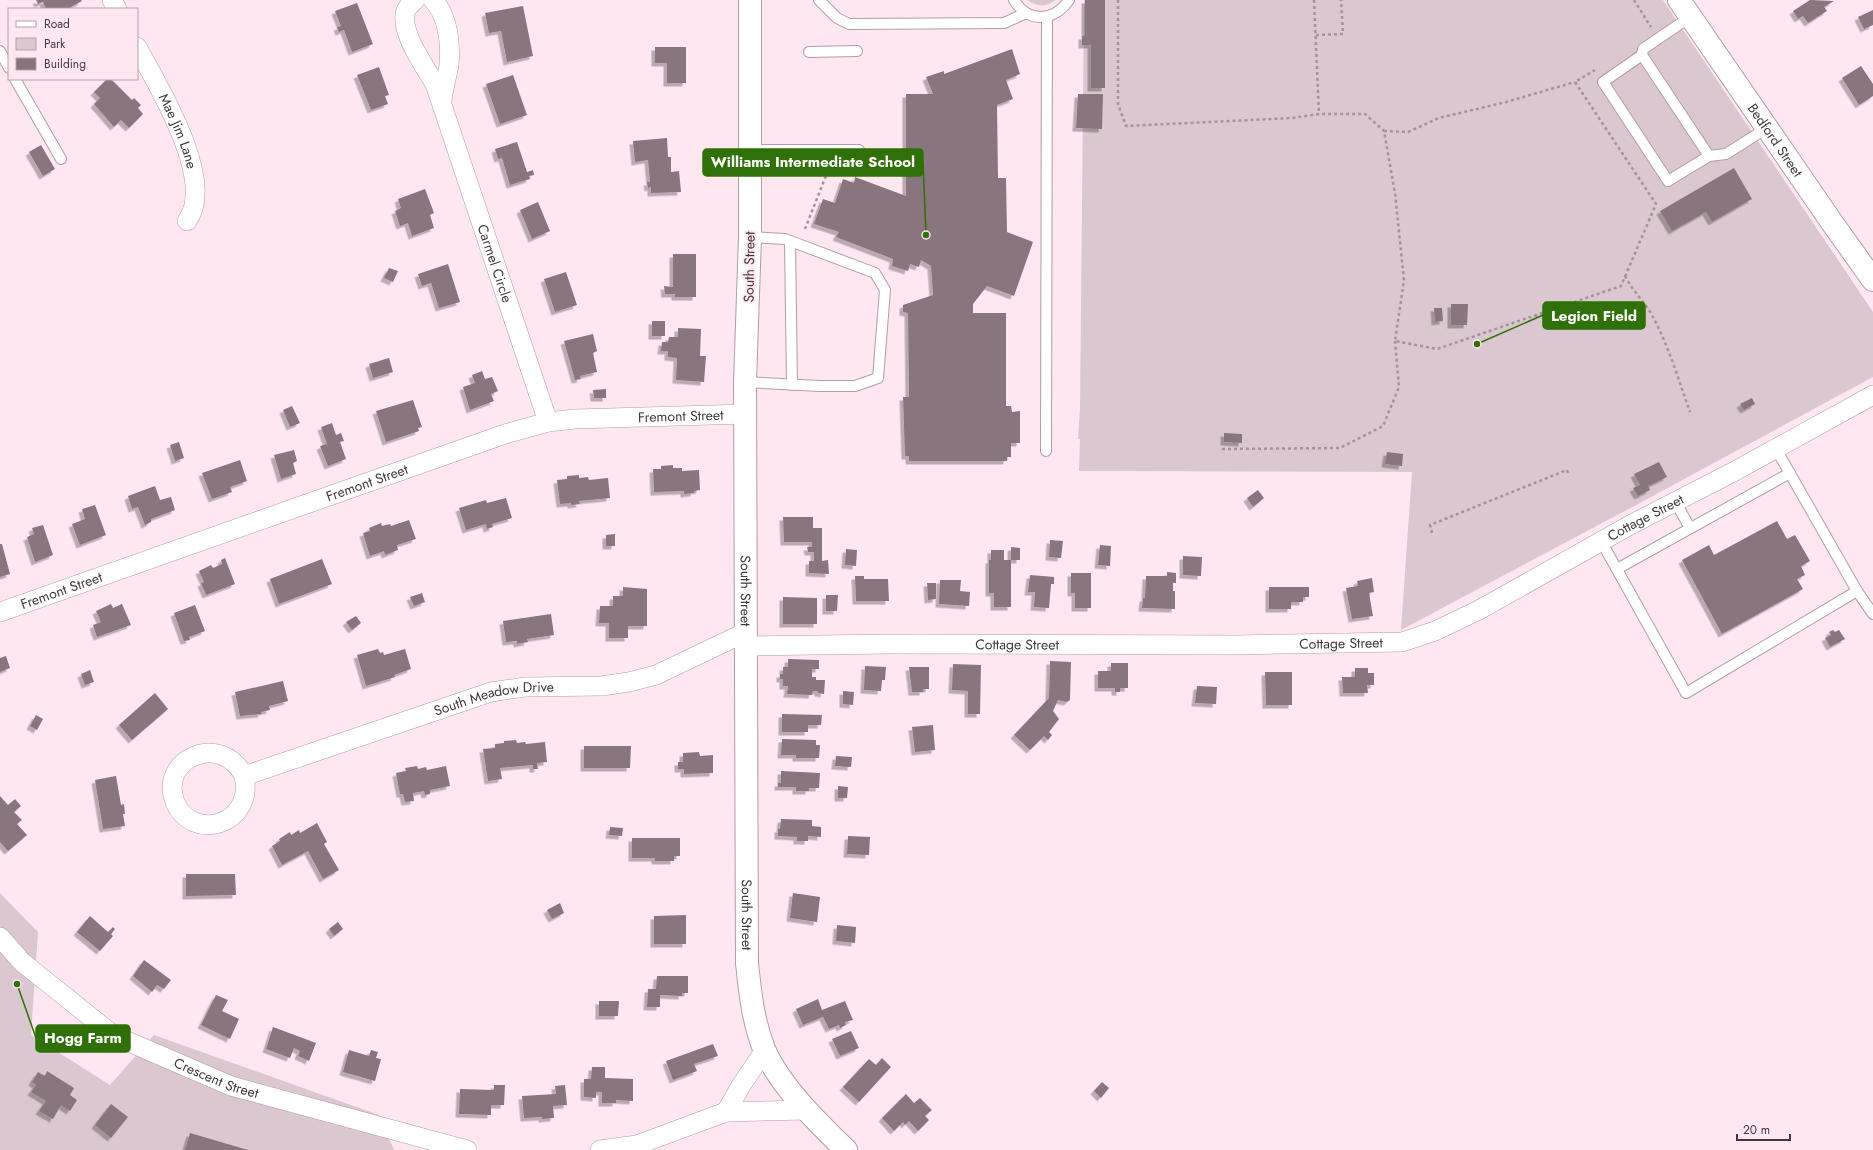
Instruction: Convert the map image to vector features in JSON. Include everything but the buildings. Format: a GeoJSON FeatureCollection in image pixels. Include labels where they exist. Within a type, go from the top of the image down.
{"type":"FeatureCollection","features":[{"type":"Feature","properties":{"kind":"street","name":"Carmel Circle"},"geometry":{"type":"LineString","coordinates":[[415,0],[405,14],[405,23],[412,43],[435,84],[548,422]]}},
{"type":"Feature","properties":{"kind":"street","name":"Carmel Circle"},"geometry":{"type":"LineString","coordinates":[[433,0],[442,13],[448,39],[449,64],[442,104]]}},
{"type":"Feature","properties":{"kind":"street","name":"South Street"},"geometry":{"type":"LineString","coordinates":[[750,0],[750,238],[745,382],[747,962],[753,1011],[765,1050],[776,1071],[807,1110],[846,1150]]}},
{"type":"Feature","properties":{"kind":"street","name":"Bedford Street"},"geometry":{"type":"LineString","coordinates":[[1684,9],[1873,280]]}},
{"type":"Feature","properties":{"kind":"street","name":"Mae Jim Lane"},"geometry":{"type":"LineString","coordinates":[[138,49],[176,120],[189,156],[196,192],[194,208],[186,221]]}},
{"type":"Feature","properties":{"kind":"street","name":"Cottage Street"},"geometry":{"type":"LineString","coordinates":[[746,639],[890,644],[1220,645],[1402,642],[1435,631],[1479,610],[1601,541],[1776,449],[1873,395]]}},
{"type":"Feature","properties":{"kind":"street","name":"Fremont Street"},"geometry":{"type":"LineString","coordinates":[[0,612],[505,434],[548,422],[575,419],[746,414]]}},
{"type":"Feature","properties":{"kind":"street","name":"South Meadow Drive"},"geometry":{"type":"LineString","coordinates":[[244,776],[491,692],[525,686],[601,686],[629,682],[656,675],[746,639]]}},
{"type":"Feature","properties":{"kind":"street","name":"Crescent Street"},"geometry":{"type":"LineString","coordinates":[[1,941],[22,962],[114,1035],[231,1086],[467,1150]]}},
{"type":"Feature","properties":{"kind":"street"},"geometry":{"type":"LineString","coordinates":[[726,1112],[742,1084],[765,1050]]}},
{"type":"Feature","properties":{"kind":"street"},"geometry":{"type":"LineString","coordinates":[[600,1150],[638,1147],[726,1112],[807,1110]]}},
{"type":"Feature","properties":{"kind":"lane"},"geometry":{"type":"LineString","coordinates":[[818,0],[837,18],[849,24],[1004,23],[1026,12]]}},
{"type":"Feature","properties":{"kind":"lane"},"geometry":{"type":"LineString","coordinates":[[1014,0],[1017,5],[1026,12],[1036,16],[1046,17],[1056,14],[1069,0]]}},
{"type":"Feature","properties":{"kind":"lane"},"geometry":{"type":"LineString","coordinates":[[1684,9],[1643,49],[1642,56],[1709,156]]}},
{"type":"Feature","properties":{"kind":"lane"},"geometry":{"type":"LineString","coordinates":[[1046,17],[1046,451]]}},
{"type":"Feature","properties":{"kind":"lane"},"geometry":{"type":"LineString","coordinates":[[0,51],[8,66]]}},
{"type":"Feature","properties":{"kind":"lane"},"geometry":{"type":"LineString","coordinates":[[809,52],[857,51]]}},
{"type":"Feature","properties":{"kind":"lane"},"geometry":{"type":"LineString","coordinates":[[1642,56],[1603,82],[1668,180],[1709,156],[1726,154],[1767,128]]}},
{"type":"Feature","properties":{"kind":"lane"},"geometry":{"type":"LineString","coordinates":[[16,80],[61,159]]}},
{"type":"Feature","properties":{"kind":"lane"},"geometry":{"type":"LineString","coordinates":[[750,150],[859,150]]}},
{"type":"Feature","properties":{"kind":"lane"},"geometry":{"type":"LineString","coordinates":[[745,382],[792,385],[855,386],[878,378],[885,290],[875,274],[790,241],[781,238],[750,238]]}},
{"type":"Feature","properties":{"kind":"lane"},"geometry":{"type":"LineString","coordinates":[[790,241],[792,385]]}},
{"type":"Feature","properties":{"kind":"lane"},"geometry":{"type":"LineString","coordinates":[[1776,449],[1857,591],[1873,614]]}},
{"type":"Feature","properties":{"kind":"lane"},"geometry":{"type":"LineString","coordinates":[[1617,569],[1790,472]]}},
{"type":"Feature","properties":{"kind":"lane"},"geometry":{"type":"LineString","coordinates":[[1675,501],[1690,528]]}},
{"type":"Feature","properties":{"kind":"lane"},"geometry":{"type":"LineString","coordinates":[[1601,541],[1686,693],[1857,591]]}},
{"type":"Feature","properties":{"kind":"path"},"geometry":{"type":"LineString","coordinates":[[1118,0],[1118,104],[1126,126],[1292,118],[1319,114],[1365,114],[1384,131],[1395,193],[1404,280],[1395,341],[1400,387],[1383,426],[1340,448],[1222,449]]}},
{"type":"Feature","properties":{"kind":"path"},"geometry":{"type":"LineString","coordinates":[[1314,0],[1319,114]]}},
{"type":"Feature","properties":{"kind":"path"},"geometry":{"type":"LineString","coordinates":[[1316,36],[1343,34],[1340,0]]}},
{"type":"Feature","properties":{"kind":"path"},"geometry":{"type":"LineString","coordinates":[[1634,0],[1654,32]]}},
{"type":"Feature","properties":{"kind":"path"},"geometry":{"type":"LineString","coordinates":[[1384,131],[1408,132],[1439,118],[1506,102],[1575,82]]}},
{"type":"Feature","properties":{"kind":"path"},"geometry":{"type":"LineString","coordinates":[[805,229],[837,150]]}},
{"type":"Feature","properties":{"kind":"path"},"geometry":{"type":"LineString","coordinates":[[1395,341],[1437,349],[1622,286],[1656,204]]}},
{"type":"Feature","properties":{"kind":"path"},"geometry":{"type":"LineString","coordinates":[[1625,276],[1630,286],[1653,316],[1670,356],[1690,412]]}},
{"type":"Feature","properties":{"kind":"path"},"geometry":{"type":"LineString","coordinates":[[1432,532],[1430,525],[1567,470],[1569,476]]}},
{"type":"Feature","properties":{"kind":"green space"},"geometry":{"type":"Polygon","coordinates":[[[1027,0],[1055,0],[1052,3],[1041,5],[1034,4],[1027,0]]]}},
{"type":"Feature","properties":{"kind":"green space"},"geometry":{"type":"Polygon","coordinates":[[[1084,0],[1663,0],[1873,312],[1873,377],[1401,630],[1412,472],[1079,471],[1080,439],[1078,439],[1080,409],[1084,0]]]}},
{"type":"Feature","properties":{"kind":"green space"},"geometry":{"type":"Polygon","coordinates":[[[0,893],[38,932],[31,1035],[110,1085],[154,1035],[379,1115],[394,1150],[0,1150],[0,893]]]}},
{"type":"Feature","properties":{"kind":"place","name":"Williams Intermediate School"},"geometry":{"type":"Point","coordinates":[926,235]}},
{"type":"Feature","properties":{"kind":"place","name":"Legion Field"},"geometry":{"type":"Point","coordinates":[1477,344]}},
{"type":"Feature","properties":{"kind":"place","name":"Hogg Farm"},"geometry":{"type":"Point","coordinates":[17,984]}}]}
